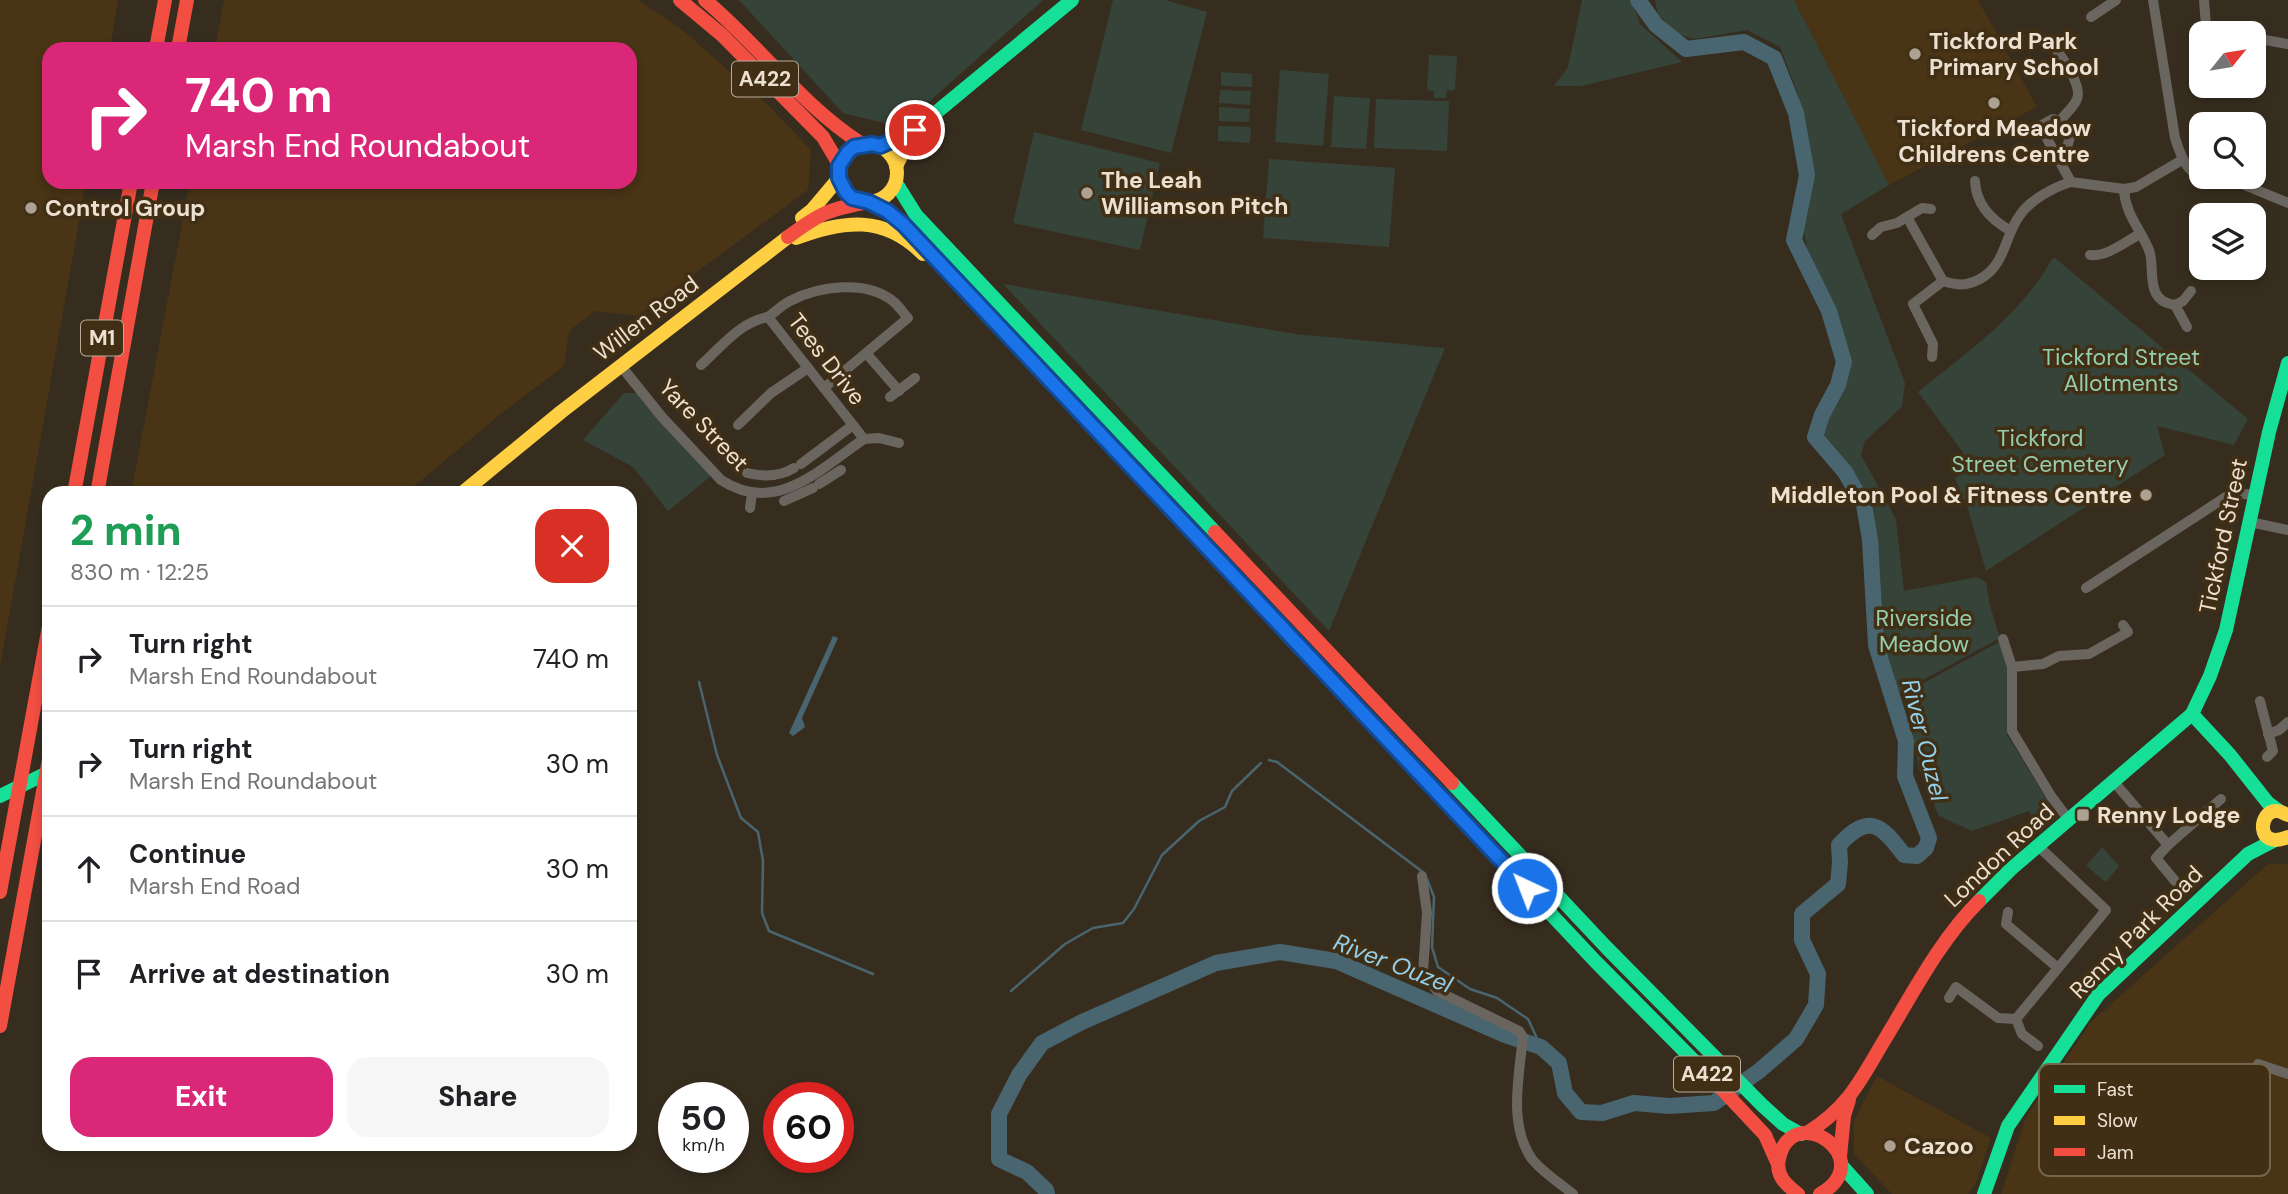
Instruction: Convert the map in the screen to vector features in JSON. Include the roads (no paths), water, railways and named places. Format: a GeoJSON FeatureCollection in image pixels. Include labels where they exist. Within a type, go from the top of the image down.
{"type":"FeatureCollection","features":[{"type":"Feature","properties":{"kind":"main road"},"geometry":{"type":"LineString","coordinates":[[157,42],[165,0]]}},
{"type":"Feature","properties":{"kind":"main road"},"geometry":{"type":"LineString","coordinates":[[178,42],[187,0]]}},
{"type":"Feature","properties":{"kind":"main road","name":"A422"},"geometry":{"type":"LineString","coordinates":[[680,0],[722,36],[823,137],[839,172]]}},
{"type":"Feature","properties":{"kind":"main road","name":"A422"},"geometry":{"type":"LineString","coordinates":[[705,0],[734,24],[835,127],[862,144]]}},
{"type":"Feature","properties":{"kind":"main road"},"geometry":{"type":"LineString","coordinates":[[880,146],[915,130],[1072,0]]}},
{"type":"Feature","properties":{"kind":"main road"},"geometry":{"type":"LineString","coordinates":[[897,166],[888,151],[880,146],[862,144],[848,152],[839,172],[842,186],[852,198],[869,202],[885,197],[895,183],[897,166],[915,130]]}},
{"type":"Feature","properties":{"kind":"main road","name":"Willen Road"},"geometry":{"type":"LineString","coordinates":[[461,486],[607,368],[812,210],[839,172]]}},
{"type":"Feature","properties":{"kind":"main road","name":"A422"},"geometry":{"type":"LineString","coordinates":[[895,183],[916,215],[1674,1019],[1783,1124],[1803,1133]]}},
{"type":"Feature","properties":{"kind":"main road","name":"M1"},"geometry":{"type":"LineString","coordinates":[[75,486],[130,189]]}},
{"type":"Feature","properties":{"kind":"main road","name":"M1"},"geometry":{"type":"LineString","coordinates":[[98,486],[152,189]]}},
{"type":"Feature","properties":{"kind":"main road","name":"A422"},"geometry":{"type":"LineString","coordinates":[[869,202],[887,211],[904,225],[1664,1031],[1751,1118],[1765,1135],[1778,1168]]}},
{"type":"Feature","properties":{"kind":"main road","name":"Willen Road"},"geometry":{"type":"LineString","coordinates":[[471,486],[817,215],[839,207],[869,202]]}},
{"type":"Feature","properties":{"kind":"main road"},"geometry":{"type":"LineString","coordinates":[[779,245],[827,227],[848,225],[882,228],[902,236],[958,282]]}},
{"type":"Feature","properties":{"kind":"main road","name":"Tickford Street"},"geometry":{"type":"LineString","coordinates":[[2192,714],[2210,676],[2226,630],[2255,495],[2288,363]]}},
{"type":"Feature","properties":{"kind":"main road"},"geometry":{"type":"LineString","coordinates":[[0,892],[42,664]]}},
{"type":"Feature","properties":{"kind":"main road"},"geometry":{"type":"LineString","coordinates":[[2192,714],[2212,734],[2268,803],[2286,814]]}},
{"type":"Feature","properties":{"kind":"main road","name":"London Road"},"geometry":{"type":"LineString","coordinates":[[1778,1168],[1784,1144],[1829,1119],[1851,1095],[1953,930],[1995,884],[2192,714]]}},
{"type":"Feature","properties":{"kind":"main road"},"geometry":{"type":"LineString","coordinates":[[1,796],[42,776]]}},
{"type":"Feature","properties":{"kind":"main road"},"geometry":{"type":"LineString","coordinates":[[2253,783],[2265,835],[2282,841]]}},
{"type":"Feature","properties":{"kind":"main road"},"geometry":{"type":"LineString","coordinates":[[0,1026],[42,797]]}},
{"type":"Feature","properties":{"kind":"main road"},"geometry":{"type":"LineString","coordinates":[[2262,823],[2267,814],[2286,814]]}},
{"type":"Feature","properties":{"kind":"main road","name":"Renny Park Road"},"geometry":{"type":"LineString","coordinates":[[2051,1064],[2096,998],[2248,854],[2262,823]]}},
{"type":"Feature","properties":{"kind":"main road","name":"Renny Park Road"},"geometry":{"type":"LineString","coordinates":[[2248,854],[2282,841]]}},
{"type":"Feature","properties":{"kind":"main road","name":"Renny Park Road"},"geometry":{"type":"LineString","coordinates":[[1984,1194],[1992,1178],[2001,1138],[2039,1081]]}},
{"type":"Feature","properties":{"kind":"main road","name":"London Road"},"geometry":{"type":"LineString","coordinates":[[1840,1161],[1844,1116],[1851,1095]]}},
{"type":"Feature","properties":{"kind":"main road"},"geometry":{"type":"LineString","coordinates":[[1803,1133],[1827,1138],[1834,1145],[1840,1161],[1867,1194]]}},
{"type":"Feature","properties":{"kind":"main road"},"geometry":{"type":"LineString","coordinates":[[1820,1194],[1834,1183],[1840,1161]]}},
{"type":"Feature","properties":{"kind":"main road"},"geometry":{"type":"LineString","coordinates":[[1774,1194],[1778,1168]]}},
{"type":"Feature","properties":{"kind":"main road"},"geometry":{"type":"LineString","coordinates":[[1778,1168],[1786,1186],[1798,1194]]}},
{"type":"Feature","properties":{"kind":"street"},"geometry":{"type":"LineString","coordinates":[[2091,17],[2116,0]]}},
{"type":"Feature","properties":{"kind":"street"},"geometry":{"type":"LineString","coordinates":[[2153,0],[2175,138],[2182,160],[2189,168]]}},
{"type":"Feature","properties":{"kind":"street"},"geometry":{"type":"LineString","coordinates":[[2204,0],[2206,21]]}},
{"type":"Feature","properties":{"kind":"street"},"geometry":{"type":"LineString","coordinates":[[2048,40],[2057,48],[2079,94],[2077,102],[2060,121]]}},
{"type":"Feature","properties":{"kind":"street"},"geometry":{"type":"LineString","coordinates":[[2266,40],[2288,44]]}},
{"type":"Feature","properties":{"kind":"street"},"geometry":{"type":"LineString","coordinates":[[2056,155],[2067,147],[2071,134],[2060,121],[2053,119],[2040,126],[2056,155],[2071,182]]}},
{"type":"Feature","properties":{"kind":"street"},"geometry":{"type":"LineString","coordinates":[[1907,217],[1943,281],[1961,286],[1969,285],[1989,274],[1997,266],[2011,231],[2026,207],[2062,185],[2071,182],[2124,189],[2136,187],[2182,160]]}},
{"type":"Feature","properties":{"kind":"street"},"geometry":{"type":"LineString","coordinates":[[1975,181],[1979,201],[1990,217],[2011,231]]}},
{"type":"Feature","properties":{"kind":"street"},"geometry":{"type":"LineString","coordinates":[[2124,189],[2127,210],[2150,253],[2150,279],[2163,300],[2175,305],[2187,327]]}},
{"type":"Feature","properties":{"kind":"street"},"geometry":{"type":"LineString","coordinates":[[2254,189],[2288,203]]}},
{"type":"Feature","properties":{"kind":"street"},"geometry":{"type":"LineString","coordinates":[[1872,235],[1881,227],[1897,223],[1922,208],[1931,209]]}},
{"type":"Feature","properties":{"kind":"street"},"geometry":{"type":"LineString","coordinates":[[2090,255],[2105,254],[2140,234]]}},
{"type":"Feature","properties":{"kind":"street"},"geometry":{"type":"LineString","coordinates":[[1932,357],[1933,344],[1913,304],[1943,281]]}},
{"type":"Feature","properties":{"kind":"street"},"geometry":{"type":"LineString","coordinates":[[768,317],[802,296],[842,287],[858,287],[876,291],[893,301],[908,318],[824,388]]}},
{"type":"Feature","properties":{"kind":"street"},"geometry":{"type":"LineString","coordinates":[[2175,305],[2183,301],[2191,291]]}},
{"type":"Feature","properties":{"kind":"street","name":"Tees Drive"},"geometry":{"type":"LineString","coordinates":[[701,365],[745,325],[768,317],[864,439]]}},
{"type":"Feature","properties":{"kind":"street"},"geometry":{"type":"LineString","coordinates":[[866,353],[894,394],[915,378]]}},
{"type":"Feature","properties":{"kind":"street","name":"Yare Street"},"geometry":{"type":"LineString","coordinates":[[621,366],[662,417],[722,480],[733,487],[752,493],[797,491],[820,483],[841,470]]}},
{"type":"Feature","properties":{"kind":"street"},"geometry":{"type":"LineString","coordinates":[[738,425],[771,393],[808,368]]}},
{"type":"Feature","properties":{"kind":"street","name":"Tees Drive"},"geometry":{"type":"LineString","coordinates":[[797,466],[853,425]]}},
{"type":"Feature","properties":{"kind":"street"},"geometry":{"type":"LineString","coordinates":[[864,439],[879,438],[899,443]]}},
{"type":"Feature","properties":{"kind":"street","name":"Yare Street"},"geometry":{"type":"LineString","coordinates":[[784,501],[822,468],[864,439]]}},
{"type":"Feature","properties":{"kind":"street","name":"Yare Street"},"geometry":{"type":"LineString","coordinates":[[747,473],[767,476],[785,473],[797,466]]}},
{"type":"Feature","properties":{"kind":"street"},"geometry":{"type":"LineString","coordinates":[[820,483],[822,468]]}},
{"type":"Feature","properties":{"kind":"street","name":"Yare Street"},"geometry":{"type":"LineString","coordinates":[[767,476],[767,493]]}},
{"type":"Feature","properties":{"kind":"street"},"geometry":{"type":"LineString","coordinates":[[750,508],[752,493]]}},
{"type":"Feature","properties":{"kind":"street"},"geometry":{"type":"LineString","coordinates":[[2086,589],[2232,493],[2255,495]]}},
{"type":"Feature","properties":{"kind":"street"},"geometry":{"type":"LineString","coordinates":[[2250,522],[2288,530]]}},
{"type":"Feature","properties":{"kind":"street"},"geometry":{"type":"LineString","coordinates":[[2012,667],[2043,664],[2059,656],[2089,654],[2128,632],[2123,625]]}},
{"type":"Feature","properties":{"kind":"street"},"geometry":{"type":"LineString","coordinates":[[2003,639],[2012,667],[2012,731],[2051,796],[2069,820]]}},
{"type":"Feature","properties":{"kind":"street"},"geometry":{"type":"LineString","coordinates":[[2260,701],[2273,751],[2267,757]]}},
{"type":"Feature","properties":{"kind":"street"},"geometry":{"type":"LineString","coordinates":[[2268,734],[2279,730],[2288,722]]}},
{"type":"Feature","properties":{"kind":"street"},"geometry":{"type":"LineString","coordinates":[[2114,782],[2168,845]]}},
{"type":"Feature","properties":{"kind":"street"},"geometry":{"type":"LineString","coordinates":[[2175,881],[2156,858],[2221,799]]}},
{"type":"Feature","properties":{"kind":"street"},"geometry":{"type":"LineString","coordinates":[[2016,1019],[2110,906],[2038,846]]}},
{"type":"Feature","properties":{"kind":"street"},"geometry":{"type":"LineString","coordinates":[[1422,876],[1427,914],[1423,972],[1437,991],[1519,1031],[1523,1037],[1517,1098],[1519,1135],[1533,1160],[1573,1194]]}},
{"type":"Feature","properties":{"kind":"street"},"geometry":{"type":"LineString","coordinates":[[2006,924],[2008,912]]}},
{"type":"Feature","properties":{"kind":"street"},"geometry":{"type":"LineString","coordinates":[[1994,926],[2006,924],[2058,968]]}},
{"type":"Feature","properties":{"kind":"street"},"geometry":{"type":"LineString","coordinates":[[1949,998],[1956,987],[1998,1018],[2016,1019]]}},
{"type":"Feature","properties":{"kind":"street"},"geometry":{"type":"LineString","coordinates":[[2016,1019],[2022,1034],[2038,1046]]}},
{"type":"Feature","properties":{"kind":"street"},"geometry":{"type":"LineString","coordinates":[[2270,1068],[2288,1074]]}},
{"type":"Feature","properties":{"kind":"water"},"geometry":{"type":"Polygon","coordinates":[[[833,636],[838,638],[802,718],[805,727],[793,736],[789,733],[833,636]]]}},
{"type":"Feature","properties":{"kind":"waterway","name":"River Ouzel"},"geometry":{"type":"LineString","coordinates":[[1047,1194],[1027,1172],[999,1159],[999,1114],[1019,1075],[1042,1043],[1082,1022],[1216,963],[1280,952],[1336,961],[1505,1035],[1541,1047],[1559,1063],[1565,1093],[1581,1112],[1602,1113],[1634,1103],[1669,1106],[1714,1103],[1759,1071],[1796,1039],[1816,1005],[1818,974],[1802,940],[1802,914],[1838,884],[1839,845],[1859,829],[1874,826],[1888,836],[1904,855],[1917,856],[1926,848],[1929,838],[1905,776],[1906,741],[1876,645],[1870,540],[1864,505],[1845,472],[1815,437],[1822,415],[1838,385],[1844,362],[1829,311],[1794,240],[1807,175],[1796,113],[1774,58],[1744,42],[1686,49],[1656,25],[1638,0]]}},
{"type":"Feature","properties":{"kind":"waterway"},"geometry":{"type":"LineString","coordinates":[[699,682],[717,755],[741,818],[758,832],[763,861],[762,913],[769,931],[873,974]]}},
{"type":"Feature","properties":{"kind":"waterway"},"geometry":{"type":"LineString","coordinates":[[1269,760],[1277,762],[1424,873]]}},
{"type":"Feature","properties":{"kind":"waterway"},"geometry":{"type":"LineString","coordinates":[[1011,991],[1065,944],[1093,928],[1123,923],[1134,909],[1162,855],[1199,821],[1225,807],[1232,791],[1261,763]]}},
{"type":"Feature","properties":{"kind":"waterway"},"geometry":{"type":"LineString","coordinates":[[1427,879],[1434,897],[1432,947],[1438,967],[1470,989],[1497,998],[1528,1019],[1541,1047]]}},
{"type":"Feature","properties":{"kind":"place","name":"Tickford Park Primary School"},"geometry":{"type":"Point","coordinates":[1915,54]}},
{"type":"Feature","properties":{"kind":"place","name":"Tickford Meadow Childrens Centre"},"geometry":{"type":"Point","coordinates":[1994,103]}},
{"type":"Feature","properties":{"kind":"place","name":"The Leah Williamson Pitch"},"geometry":{"type":"Point","coordinates":[1087,193]}},
{"type":"Feature","properties":{"kind":"place","name":"Control Group"},"geometry":{"type":"Point","coordinates":[31,208]}},
{"type":"Feature","properties":{"kind":"place","name":"Middleton Pool & Fitness Centre"},"geometry":{"type":"Point","coordinates":[2146,495]}},
{"type":"Feature","properties":{"kind":"place","name":"Renny Lodge"},"geometry":{"type":"Point","coordinates":[2083,815]}},
{"type":"Feature","properties":{"kind":"place","name":"Cazoo"},"geometry":{"type":"Point","coordinates":[1890,1146]}},
{"type":"Feature","properties":{"kind":"park label","name":"Tickford Street Allotments"},"geometry":{"type":"Point","coordinates":[2121,370]}},
{"type":"Feature","properties":{"kind":"park label","name":"Tickford Street Cemetery"},"geometry":{"type":"Point","coordinates":[2040,451]}},
{"type":"Feature","properties":{"kind":"park label","name":"Riverside Meadow"},"geometry":{"type":"Point","coordinates":[1924,631]}}]}
